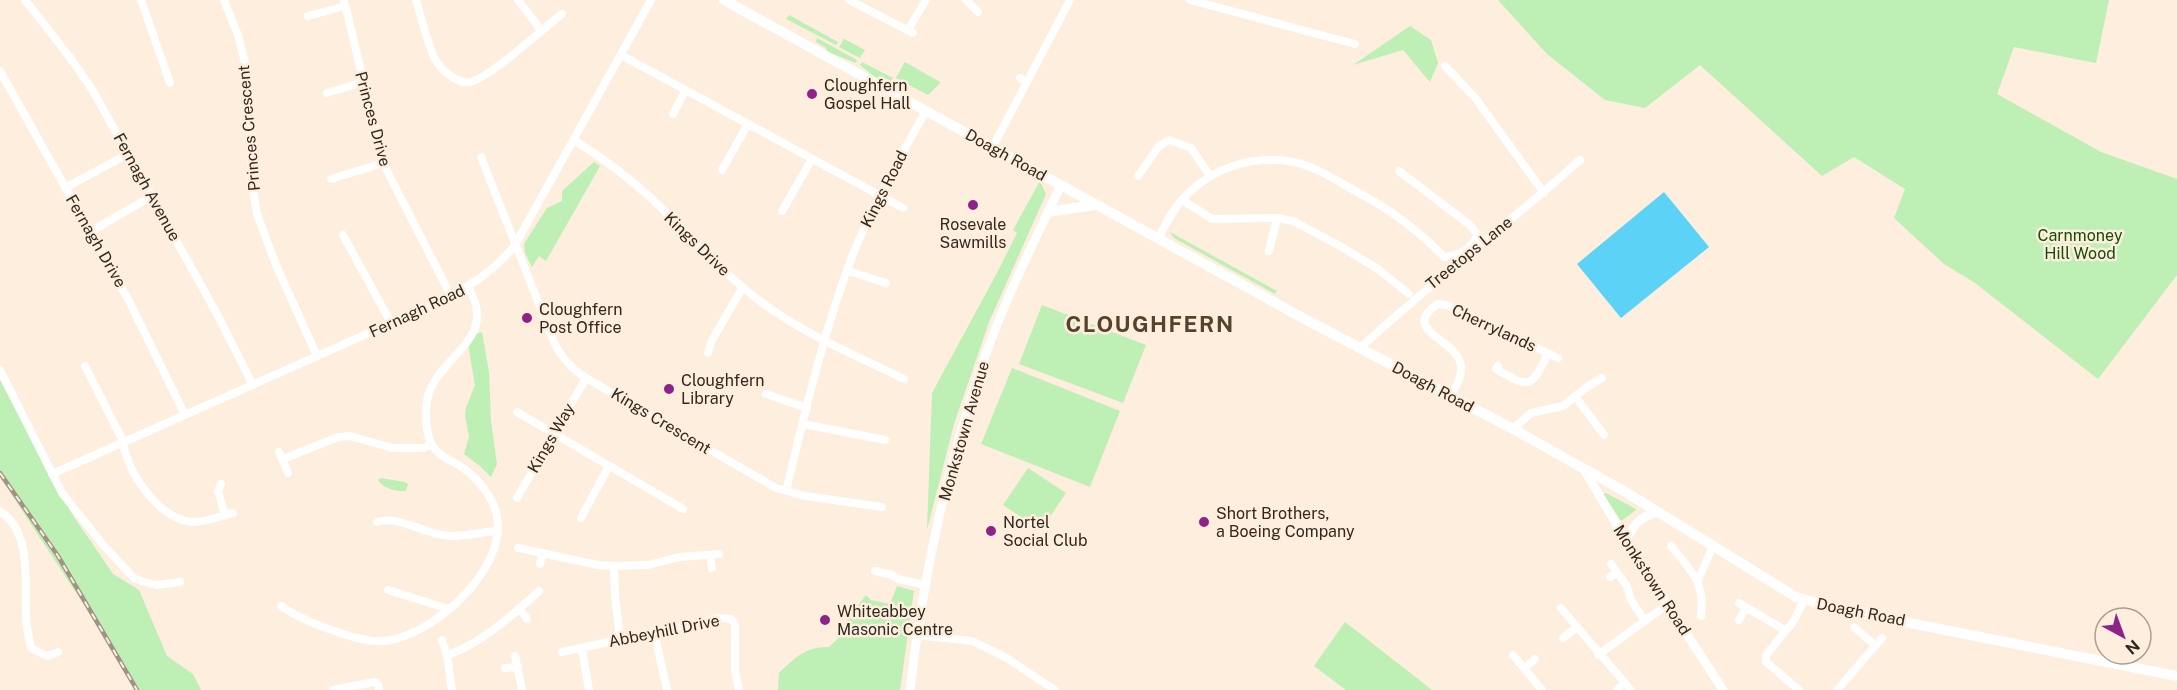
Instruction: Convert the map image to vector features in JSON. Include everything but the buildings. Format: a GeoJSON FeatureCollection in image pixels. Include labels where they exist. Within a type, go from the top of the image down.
{"type":"FeatureCollection","features":[{"type":"Feature","properties":{"kind":"main road","name":"Doagh Road"},"geometry":{"type":"LineString","coordinates":[[724,0],[1158,239],[1513,429],[1658,512],[1804,600],[1834,608],[2177,676]]}},
{"type":"Feature","properties":{"kind":"main road"},"geometry":{"type":"LineString","coordinates":[[1048,212],[1096,205]]}},
{"type":"Feature","properties":{"kind":"street","name":"Fernagh Avenue"},"geometry":{"type":"LineString","coordinates":[[24,0],[93,91],[217,314],[253,385]]}},
{"type":"Feature","properties":{"kind":"street"},"geometry":{"type":"LineString","coordinates":[[141,0],[170,83]]}},
{"type":"Feature","properties":{"kind":"street","name":"Princes Crescent"},"geometry":{"type":"LineString","coordinates":[[224,0],[239,38],[247,71],[251,176],[258,214],[276,265],[317,356]]}},
{"type":"Feature","properties":{"kind":"street"},"geometry":{"type":"LineString","coordinates":[[416,0],[435,59],[451,76],[464,83],[473,82],[493,69],[562,14]]}},
{"type":"Feature","properties":{"kind":"street"},"geometry":{"type":"LineString","coordinates":[[518,0],[541,30]]}},
{"type":"Feature","properties":{"kind":"street","name":"Fernagh Road"},"geometry":{"type":"LineString","coordinates":[[52,474],[451,296],[486,275],[515,244],[651,0]]}},
{"type":"Feature","properties":{"kind":"street"},"geometry":{"type":"LineString","coordinates":[[849,0],[911,31],[926,0]]}},
{"type":"Feature","properties":{"kind":"street"},"geometry":{"type":"LineString","coordinates":[[966,0],[978,12]]}},
{"type":"Feature","properties":{"kind":"street"},"geometry":{"type":"LineString","coordinates":[[992,148],[1024,80],[1070,0]]}},
{"type":"Feature","properties":{"kind":"street"},"geometry":{"type":"LineString","coordinates":[[1190,0],[1355,44]]}},
{"type":"Feature","properties":{"kind":"street"},"geometry":{"type":"LineString","coordinates":[[308,16],[345,3]]}},
{"type":"Feature","properties":{"kind":"street","name":"Princes Drive"},"geometry":{"type":"LineString","coordinates":[[345,3],[383,163],[451,296]]}},
{"type":"Feature","properties":{"kind":"street"},"geometry":{"type":"LineString","coordinates":[[621,55],[903,208]]}},
{"type":"Feature","properties":{"kind":"street"},"geometry":{"type":"LineString","coordinates":[[1445,66],[1476,99],[1544,193]]}},
{"type":"Feature","properties":{"kind":"street","name":"Fernagh Drive"},"geometry":{"type":"LineString","coordinates":[[0,71],[129,301],[185,415]]}},
{"type":"Feature","properties":{"kind":"street"},"geometry":{"type":"LineString","coordinates":[[327,93],[363,82]]}},
{"type":"Feature","properties":{"kind":"street"},"geometry":{"type":"LineString","coordinates":[[673,114],[686,91]]}},
{"type":"Feature","properties":{"kind":"street","name":"Kings Road"},"geometry":{"type":"LineString","coordinates":[[786,491],[807,408],[848,271],[868,219],[926,111]]}},
{"type":"Feature","properties":{"kind":"street"},"geometry":{"type":"LineString","coordinates":[[722,170],[748,124]]}},
{"type":"Feature","properties":{"kind":"street","name":"Kings Drive"},"geometry":{"type":"LineString","coordinates":[[574,140],[600,156],[638,186],[719,267],[760,302],[826,341]]}},
{"type":"Feature","properties":{"kind":"street"},"geometry":{"type":"LineString","coordinates":[[1138,176],[1159,146],[1169,140],[1191,148],[1210,176]]}},
{"type":"Feature","properties":{"kind":"street"},"geometry":{"type":"LineString","coordinates":[[66,188],[128,154]]}},
{"type":"Feature","properties":{"kind":"street","name":"Kings Crescent"},"geometry":{"type":"LineString","coordinates":[[481,157],[558,351],[572,367],[586,378],[768,484],[805,496],[882,507]]}},
{"type":"Feature","properties":{"kind":"street"},"geometry":{"type":"LineString","coordinates":[[782,210],[812,159]]}},
{"type":"Feature","properties":{"kind":"street"},"geometry":{"type":"LineString","coordinates":[[1158,239],[1182,200],[1210,176],[1236,164],[1268,159],[1296,162],[1329,176],[1388,209],[1429,241],[1444,257],[1459,255],[1473,245],[1478,235],[1470,225],[1399,171]]}},
{"type":"Feature","properties":{"kind":"street","name":"Treetops Lane"},"geometry":{"type":"LineString","coordinates":[[1360,348],[1422,292],[1544,193],[1580,160]]}},
{"type":"Feature","properties":{"kind":"street"},"geometry":{"type":"LineString","coordinates":[[331,179],[383,163]]}},
{"type":"Feature","properties":{"kind":"street","name":"Monkstown Avenue"},"geometry":{"type":"LineString","coordinates":[[910,690],[916,635],[926,585],[944,497],[965,417],[985,356],[1014,284],[1061,185]]}},
{"type":"Feature","properties":{"kind":"street"},"geometry":{"type":"LineString","coordinates":[[90,232],[152,196]]}},
{"type":"Feature","properties":{"kind":"street"},"geometry":{"type":"LineString","coordinates":[[1182,200],[1212,219],[1277,218],[1293,221],[1378,269],[1409,294]]}},
{"type":"Feature","properties":{"kind":"street"},"geometry":{"type":"LineString","coordinates":[[1269,251],[1277,218]]}},
{"type":"Feature","properties":{"kind":"street"},"geometry":{"type":"LineString","coordinates":[[343,235],[391,323]]}},
{"type":"Feature","properties":{"kind":"street"},"geometry":{"type":"LineString","coordinates":[[848,271],[886,283]]}},
{"type":"Feature","properties":{"kind":"street"},"geometry":{"type":"LineString","coordinates":[[281,606],[291,613],[351,636],[379,641],[406,636],[424,627],[449,609],[469,590],[483,569],[496,545],[498,520],[494,509],[484,489],[471,473],[443,456],[432,444],[426,426],[427,394],[435,378],[469,342],[476,329],[476,304],[468,287]]}},
{"type":"Feature","properties":{"kind":"street"},"geometry":{"type":"LineString","coordinates":[[708,353],[711,342],[743,287]]}},
{"type":"Feature","properties":{"kind":"street","name":"Cherrylands"},"geometry":{"type":"LineString","coordinates":[[1450,397],[1461,375],[1460,360],[1453,349],[1430,334],[1426,327],[1425,319],[1428,312],[1438,304],[1447,305],[1558,358]]}},
{"type":"Feature","properties":{"kind":"street"},"geometry":{"type":"LineString","coordinates":[[826,341],[904,379]]}},
{"type":"Feature","properties":{"kind":"street"},"geometry":{"type":"LineString","coordinates":[[1498,366],[1496,369],[1518,382],[1528,383],[1536,378],[1548,354]]}},
{"type":"Feature","properties":{"kind":"street"},"geometry":{"type":"LineString","coordinates":[[85,366],[139,483],[166,512],[180,519],[194,522],[229,514],[218,491],[221,484]]}},
{"type":"Feature","properties":{"kind":"street"},"geometry":{"type":"LineString","coordinates":[[0,370],[62,492],[104,546],[135,579],[156,585],[180,582]]}},
{"type":"Feature","properties":{"kind":"street","name":"Kings Way"},"geometry":{"type":"LineString","coordinates":[[517,498],[586,378]]}},
{"type":"Feature","properties":{"kind":"street"},"geometry":{"type":"LineString","coordinates":[[1513,429],[1531,413],[1563,406],[1602,378]]}},
{"type":"Feature","properties":{"kind":"street"},"geometry":{"type":"LineString","coordinates":[[766,394],[807,408]]}},
{"type":"Feature","properties":{"kind":"street"},"geometry":{"type":"LineString","coordinates":[[1575,396],[1605,435]]}},
{"type":"Feature","properties":{"kind":"street"},"geometry":{"type":"LineString","coordinates":[[518,412],[682,509]]}},
{"type":"Feature","properties":{"kind":"street"},"geometry":{"type":"LineString","coordinates":[[803,424],[885,440]]}},
{"type":"Feature","properties":{"kind":"street"},"geometry":{"type":"LineString","coordinates":[[288,474],[281,456],[338,437],[350,436],[392,448],[424,448],[432,444]]}},
{"type":"Feature","properties":{"kind":"street"},"geometry":{"type":"LineString","coordinates":[[581,518],[609,466]]}},
{"type":"Feature","properties":{"kind":"street","name":"Monkstown Road"},"geometry":{"type":"LineString","coordinates":[[1583,468],[1626,540],[1723,690]]}},
{"type":"Feature","properties":{"kind":"street"},"geometry":{"type":"LineString","coordinates":[[0,511],[10,520],[22,542],[26,618],[31,648],[46,656],[58,652]]}},
{"type":"Feature","properties":{"kind":"street"},"geometry":{"type":"LineString","coordinates":[[1626,540],[1641,517],[1658,512]]}},
{"type":"Feature","properties":{"kind":"street"},"geometry":{"type":"LineString","coordinates":[[377,522],[393,520],[450,536],[498,531]]}},
{"type":"Feature","properties":{"kind":"street"},"geometry":{"type":"LineString","coordinates":[[1671,546],[1698,580],[1703,602],[1701,616]]}},
{"type":"Feature","properties":{"kind":"street"},"geometry":{"type":"LineString","coordinates":[[1698,580],[1713,546]]}},
{"type":"Feature","properties":{"kind":"street"},"geometry":{"type":"LineString","coordinates":[[518,548],[582,563],[614,566],[648,565],[679,557],[719,554]]}},
{"type":"Feature","properties":{"kind":"street"},"geometry":{"type":"LineString","coordinates":[[540,564],[543,553]]}},
{"type":"Feature","properties":{"kind":"street"},"geometry":{"type":"LineString","coordinates":[[710,556],[712,568]]}},
{"type":"Feature","properties":{"kind":"street"},"geometry":{"type":"LineString","coordinates":[[1611,564],[1627,586],[1631,600],[1645,621]]}},
{"type":"Feature","properties":{"kind":"street"},"geometry":{"type":"LineString","coordinates":[[614,566],[620,639]]}},
{"type":"Feature","properties":{"kind":"street"},"geometry":{"type":"LineString","coordinates":[[875,571],[926,585]]}},
{"type":"Feature","properties":{"kind":"street"},"geometry":{"type":"LineString","coordinates":[[1610,577],[1617,572]]}},
{"type":"Feature","properties":{"kind":"street"},"geometry":{"type":"LineString","coordinates":[[388,590],[449,609]]}},
{"type":"Feature","properties":{"kind":"street"},"geometry":{"type":"LineString","coordinates":[[447,655],[463,650],[538,591]]}},
{"type":"Feature","properties":{"kind":"street"},"geometry":{"type":"LineString","coordinates":[[1799,690],[1765,659],[1793,622],[1804,600]]}},
{"type":"Feature","properties":{"kind":"street"},"geometry":{"type":"LineString","coordinates":[[1599,655],[1668,604]]}},
{"type":"Feature","properties":{"kind":"street"},"geometry":{"type":"LineString","coordinates":[[1739,620],[1742,605],[1786,631]]}},
{"type":"Feature","properties":{"kind":"street"},"geometry":{"type":"LineString","coordinates":[[519,608],[527,619]]}},
{"type":"Feature","properties":{"kind":"street"},"geometry":{"type":"LineString","coordinates":[[1561,608],[1631,690]]}},
{"type":"Feature","properties":{"kind":"street","name":"Abbeyhill Drive"},"geometry":{"type":"LineString","coordinates":[[562,652],[720,618],[731,619],[735,624],[735,671],[739,690]]}},
{"type":"Feature","properties":{"kind":"street"},"geometry":{"type":"LineString","coordinates":[[1854,627],[1875,645]]}},
{"type":"Feature","properties":{"kind":"street"},"geometry":{"type":"LineString","coordinates":[[1563,638],[1576,628]]}},
{"type":"Feature","properties":{"kind":"street"},"geometry":{"type":"LineString","coordinates":[[654,632],[667,690]]}},
{"type":"Feature","properties":{"kind":"street"},"geometry":{"type":"LineString","coordinates":[[916,635],[972,641],[1005,657],[1055,690]]}},
{"type":"Feature","properties":{"kind":"street"},"geometry":{"type":"LineString","coordinates":[[1837,690],[1882,638]]}},
{"type":"Feature","properties":{"kind":"street"},"geometry":{"type":"LineString","coordinates":[[442,640],[447,655],[452,690]]}},
{"type":"Feature","properties":{"kind":"street"},"geometry":{"type":"LineString","coordinates":[[582,648],[589,690]]}},
{"type":"Feature","properties":{"kind":"street"},"geometry":{"type":"LineString","coordinates":[[1514,655],[1542,690]]}},
{"type":"Feature","properties":{"kind":"street"},"geometry":{"type":"LineString","coordinates":[[515,656],[522,690]]}},
{"type":"Feature","properties":{"kind":"street"},"geometry":{"type":"LineString","coordinates":[[1525,668],[1535,659]]}},
{"type":"Feature","properties":{"kind":"street"},"geometry":{"type":"LineString","coordinates":[[505,668],[518,667]]}},
{"type":"Feature","properties":{"kind":"street"},"geometry":{"type":"LineString","coordinates":[[333,690],[374,682],[378,684],[379,690]]}},
{"type":"Feature","properties":{"kind":"street"},"geometry":{"type":"LineString","coordinates":[[1617,690],[1624,683]]}},
{"type":"Feature","properties":{"kind":"green space","name":"Carnmoney Hill Wood"},"geometry":{"type":"Polygon","coordinates":[[[1498,0],[2109,0],[2096,63],[2014,47],[1997,94],[2101,152],[2177,179],[2177,275],[2098,379],[1975,283],[1944,264],[1894,218],[1905,189],[1854,157],[1822,176],[1700,65],[1645,108],[1605,100],[1547,54],[1498,0]]]}},
{"type":"Feature","properties":{"kind":"green space"},"geometry":{"type":"Polygon","coordinates":[[[789,15],[838,42],[836,45],[786,19],[789,15]]]}},
{"type":"Feature","properties":{"kind":"green space"},"geometry":{"type":"Polygon","coordinates":[[[1410,26],[1431,40],[1438,63],[1430,82],[1403,50],[1353,65],[1410,26]]]}},
{"type":"Feature","properties":{"kind":"green space"},"geometry":{"type":"Polygon","coordinates":[[[817,38],[857,60],[856,63],[828,52],[825,47],[816,42],[817,38]]]}},
{"type":"Feature","properties":{"kind":"green space"},"geometry":{"type":"Polygon","coordinates":[[[844,39],[865,50],[860,58],[839,47],[844,39]]]}},
{"type":"Feature","properties":{"kind":"green space"},"geometry":{"type":"Polygon","coordinates":[[[862,62],[893,78],[891,81],[880,76],[876,78],[860,65],[862,62]]]}},
{"type":"Feature","properties":{"kind":"green space"},"geometry":{"type":"Polygon","coordinates":[[[905,62],[941,82],[928,95],[896,78],[905,62]]]}},
{"type":"Feature","properties":{"kind":"green space"},"geometry":{"type":"Polygon","coordinates":[[[594,162],[600,166],[546,261],[539,256],[532,267],[525,253],[524,244],[547,208],[562,201],[562,191],[594,162]]]}},
{"type":"Feature","properties":{"kind":"green space"},"geometry":{"type":"Polygon","coordinates":[[[1040,181],[1046,194],[989,322],[954,424],[927,530],[932,393],[998,271],[1017,233],[1013,230],[1040,181]]]}},
{"type":"Feature","properties":{"kind":"green space"},"geometry":{"type":"Polygon","coordinates":[[[1170,232],[1277,291],[1275,294],[1174,238],[1170,232]]]}},
{"type":"Feature","properties":{"kind":"green space"},"geometry":{"type":"Polygon","coordinates":[[[1042,305],[1146,345],[1123,403],[1019,364],[1042,305]]]}},
{"type":"Feature","properties":{"kind":"green space"},"geometry":{"type":"Polygon","coordinates":[[[482,332],[489,372],[491,421],[497,464],[491,477],[464,454],[469,437],[465,416],[466,408],[475,385],[468,344],[474,335],[482,332]]]}},
{"type":"Feature","properties":{"kind":"green space"},"geometry":{"type":"Polygon","coordinates":[[[1012,368],[1120,411],[1090,487],[981,444],[1012,368]]]}},
{"type":"Feature","properties":{"kind":"green space"},"geometry":{"type":"Polygon","coordinates":[[[0,380],[72,514],[113,574],[139,590],[167,656],[193,674],[201,690],[140,690],[0,477],[0,380]]]}},
{"type":"Feature","properties":{"kind":"green space"},"geometry":{"type":"Polygon","coordinates":[[[1028,468],[1066,493],[1041,530],[1003,505],[1028,468]]]}},
{"type":"Feature","properties":{"kind":"green space"},"geometry":{"type":"Polygon","coordinates":[[[380,478],[405,482],[408,484],[406,491],[386,487],[378,480],[380,478]]]}},
{"type":"Feature","properties":{"kind":"green space"},"geometry":{"type":"Polygon","coordinates":[[[1606,493],[1636,510],[1621,521],[1603,494],[1606,493]]]}},
{"type":"Feature","properties":{"kind":"green space"},"geometry":{"type":"Polygon","coordinates":[[[897,586],[914,591],[900,690],[778,690],[779,673],[807,651],[829,647],[847,630],[844,624],[866,595],[871,600],[890,604],[897,586]]]}},
{"type":"Feature","properties":{"kind":"green space"},"geometry":{"type":"Polygon","coordinates":[[[1345,622],[1432,690],[1346,690],[1314,666],[1345,622]]]}},
{"type":"Feature","properties":{"kind":"water"},"geometry":{"type":"Polygon","coordinates":[[[1664,192],[1709,247],[1621,318],[1577,264],[1664,192]]]}},
{"type":"Feature","properties":{"kind":"railway"},"geometry":{"type":"LineString","coordinates":[[0,473],[58,556],[137,690]]}},
{"type":"Feature","properties":{"kind":"place","name":"Cloughfern Gospel Hall"},"geometry":{"type":"Point","coordinates":[812,94]}},
{"type":"Feature","properties":{"kind":"place","name":"Rosevale Sawmills"},"geometry":{"type":"Point","coordinates":[973,205]}},
{"type":"Feature","properties":{"kind":"place","name":"Cloughfern Post Office"},"geometry":{"type":"Point","coordinates":[527,318]}},
{"type":"Feature","properties":{"kind":"place","name":"Cloughfern Library"},"geometry":{"type":"Point","coordinates":[669,389]}},
{"type":"Feature","properties":{"kind":"place","name":"Short Brothers, a Boeing Company"},"geometry":{"type":"Point","coordinates":[1204,522]}},
{"type":"Feature","properties":{"kind":"place","name":"Nortel Social Club"},"geometry":{"type":"Point","coordinates":[991,531]}},
{"type":"Feature","properties":{"kind":"place","name":"Whiteabbey Masonic Centre"},"geometry":{"type":"Point","coordinates":[825,620]}},
{"type":"Feature","properties":{"kind":"district","name":"CLOUGHFERN"},"geometry":{"type":"Point","coordinates":[1150,324]}}]}
